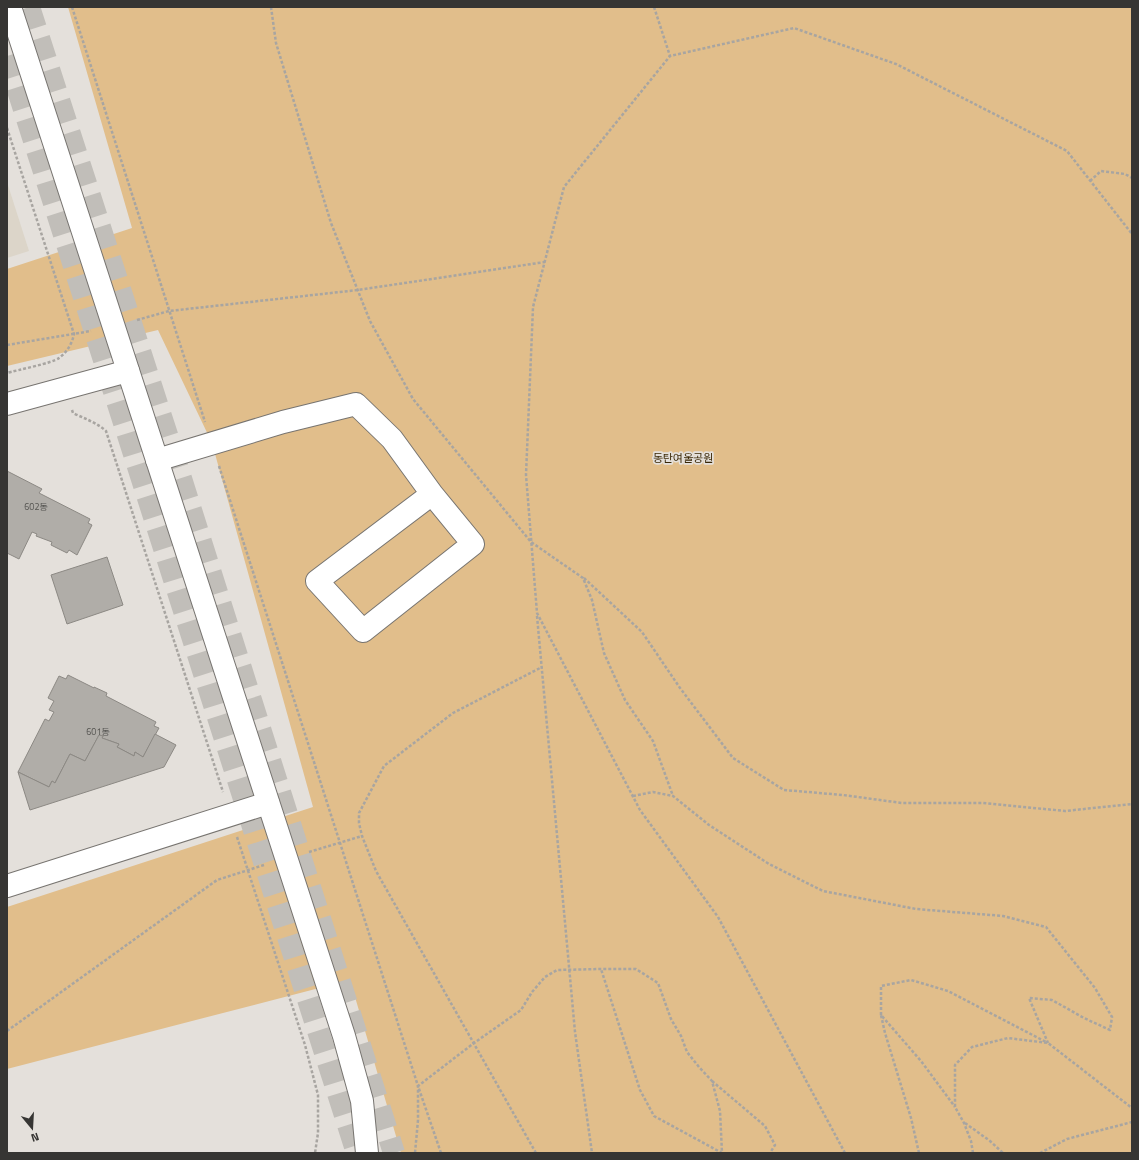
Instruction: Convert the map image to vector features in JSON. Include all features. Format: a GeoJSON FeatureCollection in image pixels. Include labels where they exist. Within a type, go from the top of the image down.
{"type":"FeatureCollection","features":[{"type":"Feature","properties":{"kind":"street"},"geometry":{"type":"LineString","coordinates":[[10,7],[344,1036],[362,1101],[367,1153]]}},
{"type":"Feature","properties":{"kind":"street"},"geometry":{"type":"LineString","coordinates":[[7,404],[128,371]]}},
{"type":"Feature","properties":{"kind":"street"},"geometry":{"type":"LineString","coordinates":[[157,460],[283,422],[356,404],[392,439],[432,494],[473,544],[363,631],[317,581],[432,494]]}},
{"type":"Feature","properties":{"kind":"street"},"geometry":{"type":"LineString","coordinates":[[7,886],[268,804]]}},
{"type":"Feature","properties":{"kind":"path"},"geometry":{"type":"LineString","coordinates":[[72,7],[418,1086],[441,1153]]}},
{"type":"Feature","properties":{"kind":"path"},"geometry":{"type":"LineString","coordinates":[[270,7],[276,43],[331,223],[370,321],[413,399],[531,542],[583,578],[642,632],[680,688],[733,758],[784,790],[843,794],[902,803],[983,803],[1065,811],[1132,804]]}},
{"type":"Feature","properties":{"kind":"path"},"geometry":{"type":"LineString","coordinates":[[654,7],[670,56]]}},
{"type":"Feature","properties":{"kind":"path"},"geometry":{"type":"LineString","coordinates":[[592,1153],[575,1032],[537,613],[526,474],[533,307],[564,187],[670,56],[794,28],[896,64],[1067,151],[1132,234]]}},
{"type":"Feature","properties":{"kind":"path"},"geometry":{"type":"LineString","coordinates":[[7,128],[74,334],[67,351],[58,359],[7,373]]}},
{"type":"Feature","properties":{"kind":"path"},"geometry":{"type":"LineString","coordinates":[[1090,181],[1101,171],[1125,174],[1132,178]]}},
{"type":"Feature","properties":{"kind":"path"},"geometry":{"type":"LineString","coordinates":[[7,345],[114,327],[170,311],[358,290],[545,262]]}},
{"type":"Feature","properties":{"kind":"path"},"geometry":{"type":"LineString","coordinates":[[73,413],[89,421],[97,423],[106,431],[305,1046],[318,1095],[318,1133],[315,1153]]}},
{"type":"Feature","properties":{"kind":"path"},"geometry":{"type":"LineString","coordinates":[[583,578],[592,600],[604,653],[625,700],[653,741],[673,796]]}},
{"type":"Feature","properties":{"kind":"path"},"geometry":{"type":"LineString","coordinates":[[537,613],[640,810],[718,917],[846,1153]]}},
{"type":"Feature","properties":{"kind":"path"},"geometry":{"type":"LineString","coordinates":[[536,1153],[376,871],[362,836],[359,823],[359,813],[384,766],[453,713],[542,667]]}},
{"type":"Feature","properties":{"kind":"path"},"geometry":{"type":"LineString","coordinates":[[633,796],[652,792],[673,796],[709,825],[769,864],[822,891],[916,909],[1003,916],[1046,927],[1095,988],[1112,1017],[1110,1030],[1084,1018],[1052,1000],[1029,998],[1048,1043]]}},
{"type":"Feature","properties":{"kind":"path"},"geometry":{"type":"LineString","coordinates":[[7,1031],[217,880],[362,836]]}},
{"type":"Feature","properties":{"kind":"path"},"geometry":{"type":"LineString","coordinates":[[601,969],[640,1090],[654,1116],[722,1153]]}},
{"type":"Feature","properties":{"kind":"path"},"geometry":{"type":"LineString","coordinates":[[418,1086],[474,1043],[521,1010],[532,992],[546,978],[557,970],[636,969],[658,983],[671,1019],[681,1036],[687,1052],[699,1067],[712,1081],[765,1126],[775,1145],[770,1153]]}},
{"type":"Feature","properties":{"kind":"path"},"geometry":{"type":"LineString","coordinates":[[919,1153],[912,1118],[885,1033],[881,1015],[881,986],[911,980],[948,991],[1048,1043],[1132,1108]]}},
{"type":"Feature","properties":{"kind":"path"},"geometry":{"type":"LineString","coordinates":[[881,1015],[921,1061],[955,1107],[964,1123],[971,1141],[973,1153]]}},
{"type":"Feature","properties":{"kind":"path"},"geometry":{"type":"LineString","coordinates":[[955,1107],[955,1065],[972,1046],[1008,1038],[1048,1043]]}},
{"type":"Feature","properties":{"kind":"path"},"geometry":{"type":"LineString","coordinates":[[712,1081],[720,1111],[722,1153]]}},
{"type":"Feature","properties":{"kind":"path"},"geometry":{"type":"LineString","coordinates":[[415,1153],[418,1120],[418,1086]]}},
{"type":"Feature","properties":{"kind":"path"},"geometry":{"type":"LineString","coordinates":[[1040,1153],[1067,1139],[1132,1122]]}},
{"type":"Feature","properties":{"kind":"path"},"geometry":{"type":"LineString","coordinates":[[964,1123],[990,1141],[1003,1153]]}},
{"type":"Feature","properties":{"kind":"shaded area"},"geometry":{"type":"Polygon","coordinates":[[[7,182],[29,251],[7,258],[7,182]]]}},
{"type":"Feature","properties":{"kind":"green space","name":"동탄여울공원"},"geometry":{"type":"Polygon","coordinates":[[[68,7],[1132,7],[1132,1153],[401,1153],[350,980],[7,1069],[7,907],[313,807],[212,443],[158,330],[7,366],[7,269],[132,228],[68,7]]]}},
{"type":"Feature","properties":{"kind":"building"},"geometry":{"type":"Polygon","coordinates":[[[7,471],[42,489],[39,493],[90,519],[88,523],[92,525],[77,555],[69,550],[67,553],[51,545],[52,542],[36,536],[37,534],[32,532],[19,559],[7,553],[7,471]]]}},
{"type":"Feature","properties":{"kind":"building"},"geometry":{"type":"Polygon","coordinates":[[[107,557],[123,605],[67,624],[51,575],[107,557]]]}},
{"type":"Feature","properties":{"kind":"building"},"geometry":{"type":"Polygon","coordinates":[[[68,675],[107,693],[106,696],[156,722],[154,726],[159,728],[143,757],[135,752],[134,756],[117,747],[119,744],[102,738],[103,736],[99,735],[85,761],[70,754],[55,783],[52,781],[49,787],[18,772],[45,719],[49,721],[54,712],[49,710],[54,701],[48,698],[59,676],[66,679],[68,675]]]}},
{"type":"Feature","properties":{"kind":"building"},"geometry":{"type":"Polygon","coordinates":[[[155,734],[176,745],[164,767],[30,810],[18,772],[49,787],[52,781],[55,783],[70,754],[85,761],[99,735],[103,736],[102,738],[119,744],[117,747],[134,756],[135,752],[143,757],[155,734]]]}},
{"type":"Feature","properties":{"kind":"tunnel"},"geometry":{"type":"LineString","coordinates":[[29,7],[178,469],[394,1153]]}},
{"type":"Feature","properties":{"kind":"tunnel"},"geometry":{"type":"LineString","coordinates":[[7,56],[357,1153]]}}]}
